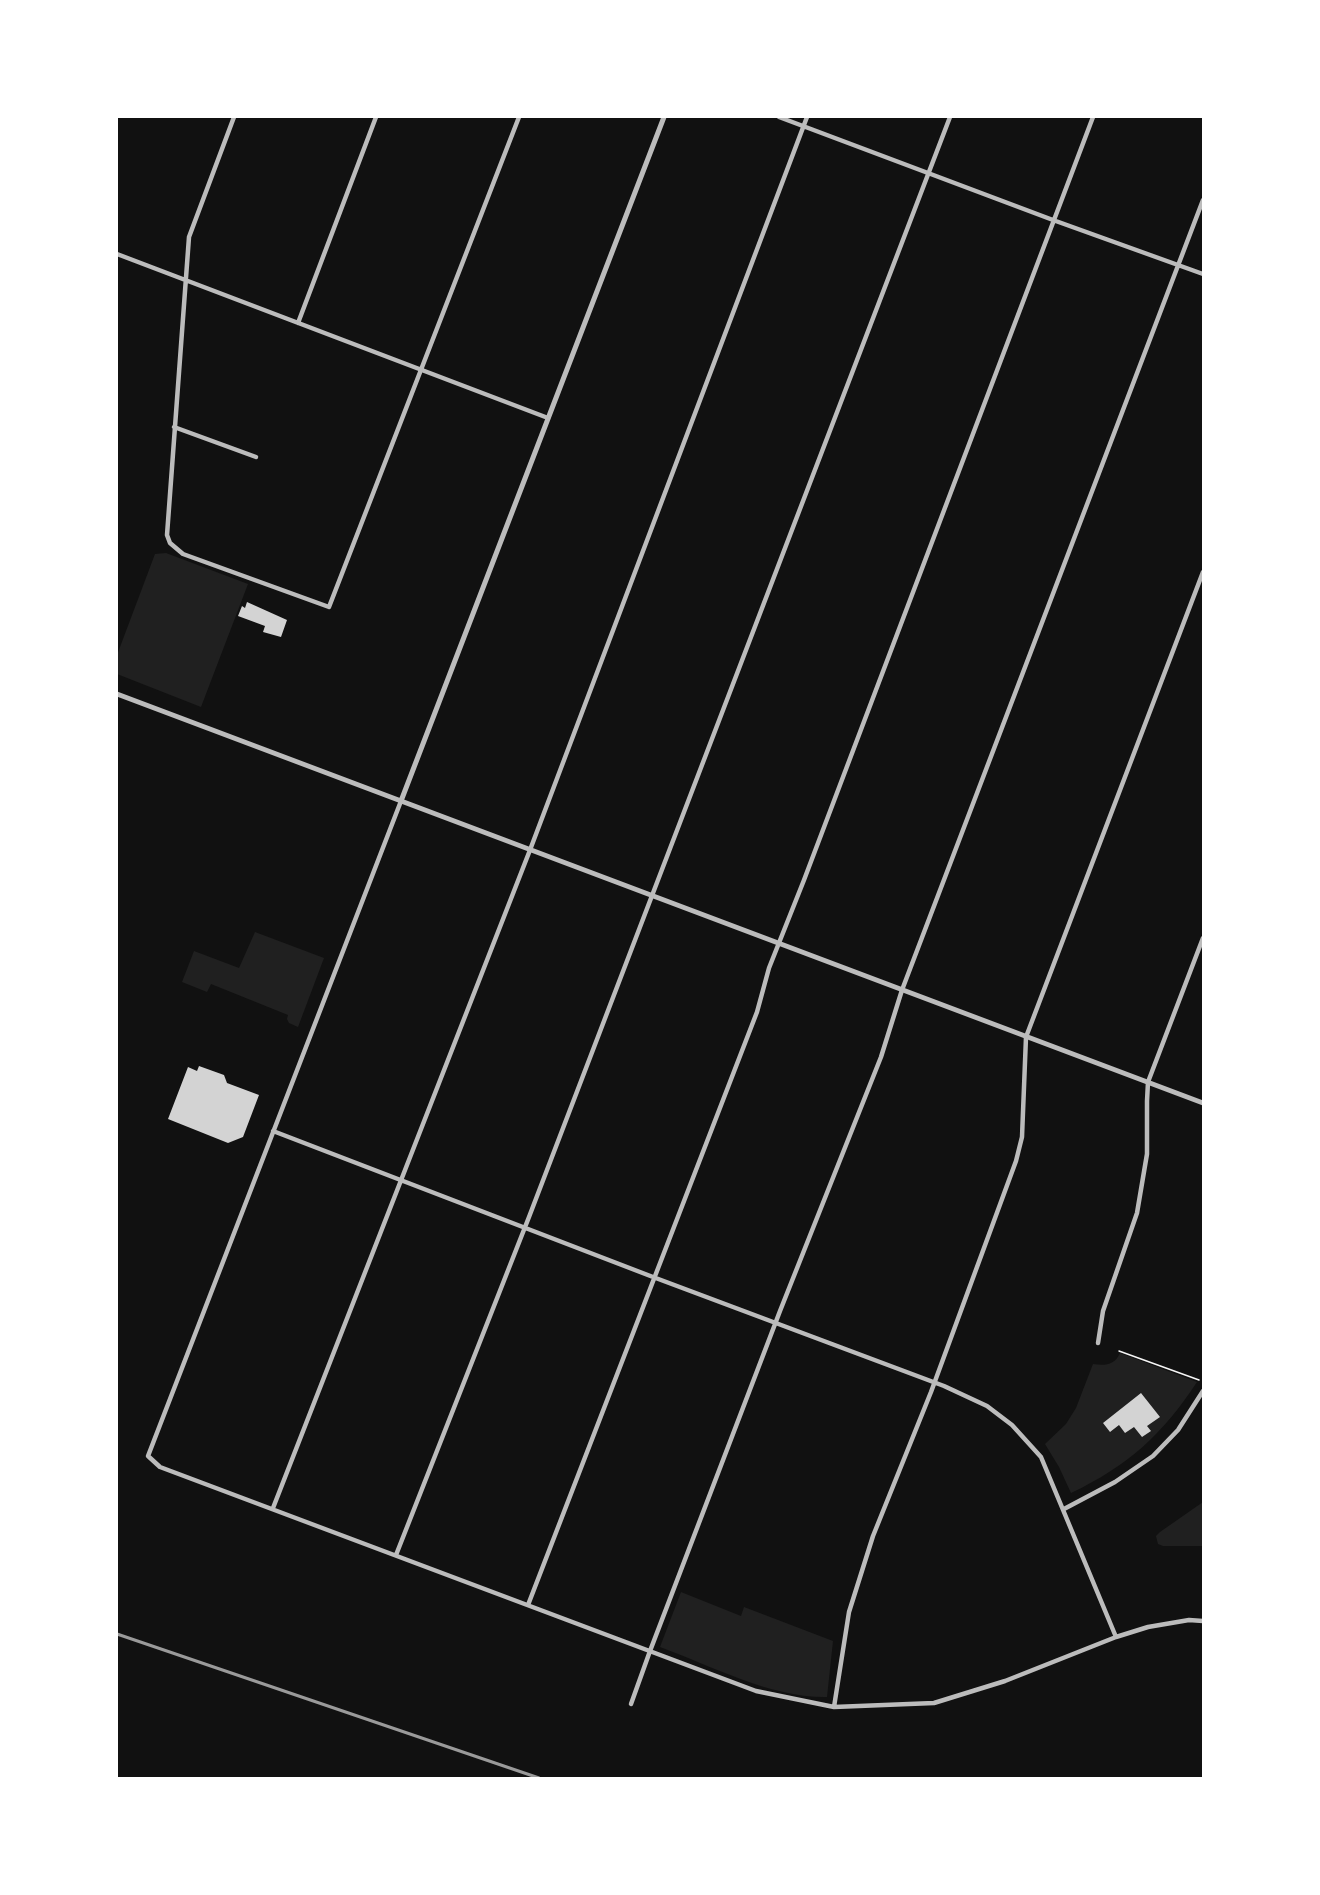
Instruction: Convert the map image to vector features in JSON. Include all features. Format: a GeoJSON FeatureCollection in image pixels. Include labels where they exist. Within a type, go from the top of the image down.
{"type":"FeatureCollection","features":[{"type":"Feature","properties":{"kind":"street"},"geometry":{"type":"LineString","coordinates":[[234,117],[192,227],[166,525],[170,543],[183,554],[329,607],[519,117]]}},
{"type":"Feature","properties":{"kind":"street"},"geometry":{"type":"LineString","coordinates":[[298,323],[376,117]]}},
{"type":"Feature","properties":{"kind":"street"},"geometry":{"type":"LineString","coordinates":[[664,117],[148,1456],[160,1467],[756,1690],[834,1707],[934,1703],[1005,1681],[1116,1637],[1148,1627],[1189,1620],[1203,1621]]}},
{"type":"Feature","properties":{"kind":"street"},"geometry":{"type":"LineString","coordinates":[[779,117],[1203,274]]}},
{"type":"Feature","properties":{"kind":"street"},"geometry":{"type":"LineString","coordinates":[[273,1508],[530,850],[807,117]]}},
{"type":"Feature","properties":{"kind":"street"},"geometry":{"type":"LineString","coordinates":[[396,1555],[525,1228],[950,117]]}},
{"type":"Feature","properties":{"kind":"street"},"geometry":{"type":"LineString","coordinates":[[528,1605],[757,1012],[769,968],[1093,117]]}},
{"type":"Feature","properties":{"kind":"street"},"geometry":{"type":"LineString","coordinates":[[632,1704],[650,1651],[776,1322],[881,1057],[902,990],[1203,200]]}},
{"type":"Feature","properties":{"kind":"street"},"geometry":{"type":"LineString","coordinates":[[117,254],[548,418]]}},
{"type":"Feature","properties":{"kind":"street"},"geometry":{"type":"LineString","coordinates":[[174,427],[256,457]]}},
{"type":"Feature","properties":{"kind":"street"},"geometry":{"type":"LineString","coordinates":[[834,1707],[849,1612],[873,1536],[935,1382],[1016,1161],[1022,1137],[1026,1036],[1203,572]]}},
{"type":"Feature","properties":{"kind":"street"},"geometry":{"type":"LineString","coordinates":[[117,694],[1203,1103]]}},
{"type":"Feature","properties":{"kind":"street"},"geometry":{"type":"LineString","coordinates":[[1098,1343],[1103,1311],[1137,1213],[1147,1154],[1148,1083],[1203,938]]}},
{"type":"Feature","properties":{"kind":"street"},"geometry":{"type":"LineString","coordinates":[[273,1131],[402,1182],[935,1382],[987,1406],[1012,1425],[1041,1457],[1116,1637]]}},
{"type":"Feature","properties":{"kind":"street"},"geometry":{"type":"LineString","coordinates":[[1064,1509],[1116,1482],[1153,1456],[1178,1430],[1203,1391]]}},
{"type":"Feature","properties":{"kind":"path"},"geometry":{"type":"LineString","coordinates":[[1119,1351],[1199,1380]]}},
{"type":"Feature","properties":{"kind":"shaded area"},"geometry":{"type":"Polygon","coordinates":[[[166,553],[248,584],[201,707],[117,674],[117,655],[155,554],[166,553]]]}},
{"type":"Feature","properties":{"kind":"shaded area"},"geometry":{"type":"Polygon","coordinates":[[[255,932],[324,958],[298,1027],[289,1023],[288,1015],[211,984],[207,992],[182,982],[194,951],[239,968],[255,932]]]}},
{"type":"Feature","properties":{"kind":"shaded area"},"geometry":{"type":"Polygon","coordinates":[[[1120,1353],[1197,1382],[1171,1417],[1143,1447],[1110,1472],[1071,1493],[1045,1444],[1066,1424],[1076,1408],[1093,1364],[1109,1364],[1120,1353]]]}},
{"type":"Feature","properties":{"kind":"shaded area"},"geometry":{"type":"Polygon","coordinates":[[[1203,1502],[1203,1546],[1158,1544],[1156,1536],[1160,1532],[1203,1502]]]}},
{"type":"Feature","properties":{"kind":"shaded area"},"geometry":{"type":"Polygon","coordinates":[[[681,1592],[741,1616],[744,1607],[833,1641],[827,1697],[806,1696],[763,1687],[660,1647],[681,1592]]]}},
{"type":"Feature","properties":{"kind":"building"},"geometry":{"type":"Polygon","coordinates":[[[247,602],[287,620],[281,637],[263,632],[265,626],[238,616],[242,606],[245,608],[247,602]]]}},
{"type":"Feature","properties":{"kind":"building"},"geometry":{"type":"Polygon","coordinates":[[[199,1066],[224,1075],[227,1083],[259,1095],[243,1137],[228,1143],[168,1119],[188,1067],[197,1071],[199,1066]]]}},
{"type":"Feature","properties":{"kind":"building"},"geometry":{"type":"Polygon","coordinates":[[[1141,1393],[1160,1417],[1147,1426],[1151,1431],[1142,1437],[1134,1427],[1125,1433],[1119,1425],[1110,1432],[1103,1423],[1141,1393]]]}},
{"type":"Feature","properties":{"kind":"railway"},"geometry":{"type":"LineString","coordinates":[[117,1634],[539,1778]]}}]}
